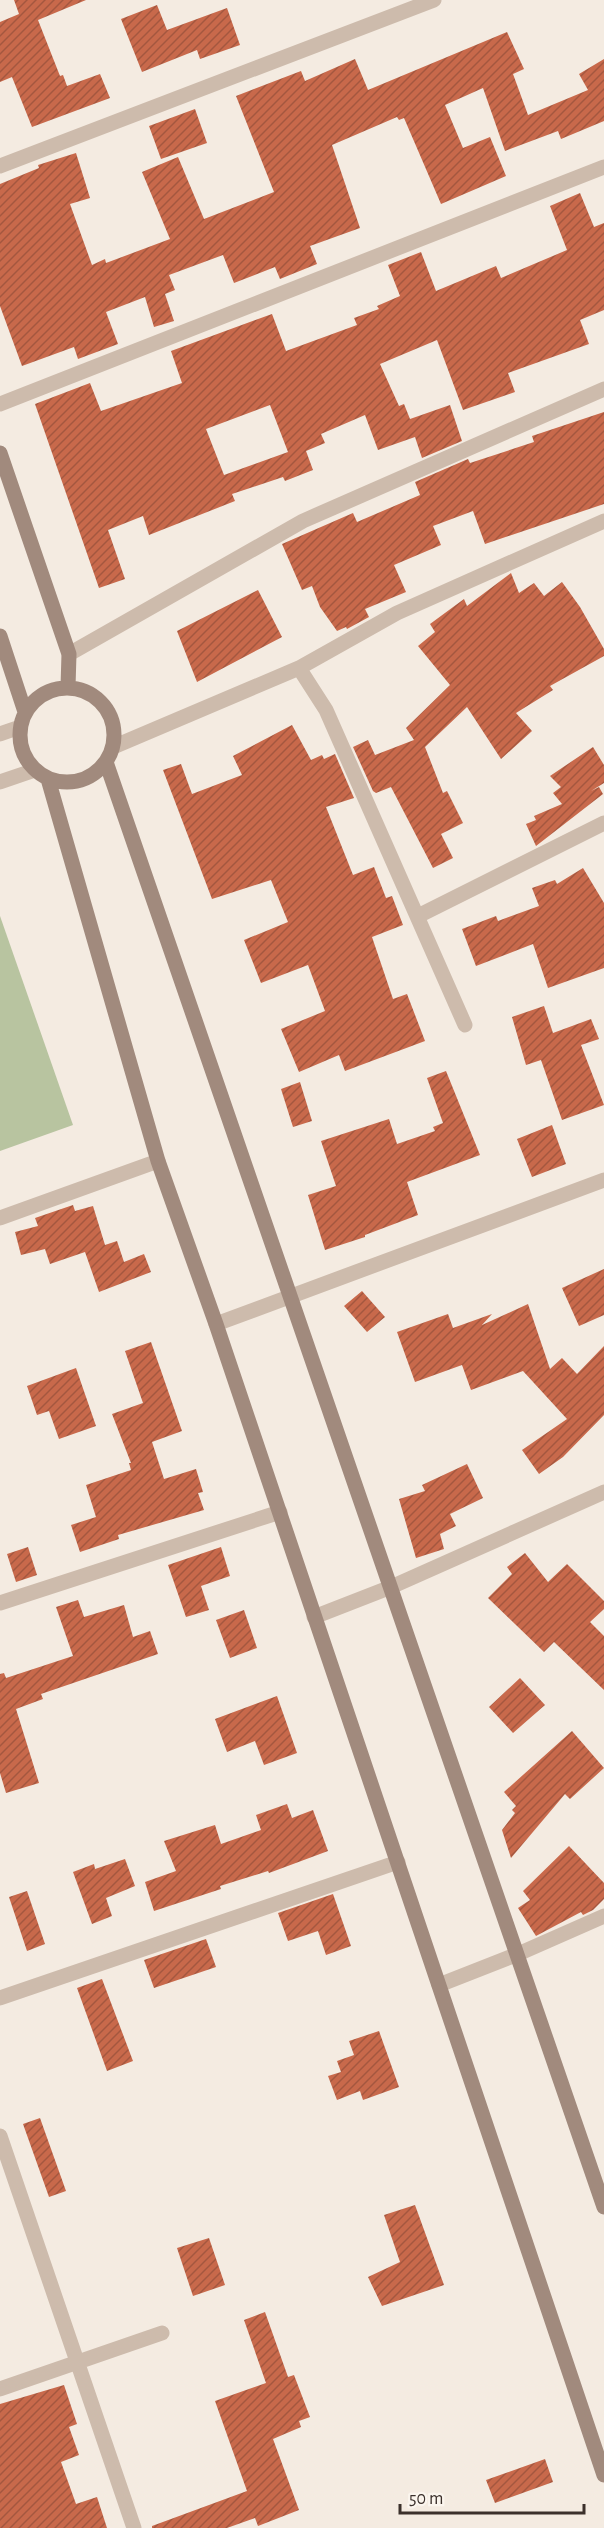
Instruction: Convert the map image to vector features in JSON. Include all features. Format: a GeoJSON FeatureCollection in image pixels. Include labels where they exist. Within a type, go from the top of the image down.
{"type":"FeatureCollection","features":[{"type":"Feature","properties":{"kind":"main road"},"geometry":{"type":"LineString","coordinates":[[0,453],[69,654],[68,687]]}},
{"type":"Feature","properties":{"kind":"main road"},"geometry":{"type":"LineString","coordinates":[[0,636],[23,720],[20,743],[25,758],[42,774],[64,782],[80,781],[95,773],[106,762],[113,747],[112,718],[105,706],[95,696],[68,687],[51,690],[36,699],[23,720]]}},
{"type":"Feature","properties":{"kind":"main road"},"geometry":{"type":"LineString","coordinates":[[106,762],[604,2206]]}},
{"type":"Feature","properties":{"kind":"main road"},"geometry":{"type":"LineString","coordinates":[[42,774],[158,1161],[280,1512],[604,2475]]}},
{"type":"Feature","properties":{"kind":"street"},"geometry":{"type":"LineString","coordinates":[[0,166],[434,0]]}},
{"type":"Feature","properties":{"kind":"street"},"geometry":{"type":"LineString","coordinates":[[0,404],[604,167]]}},
{"type":"Feature","properties":{"kind":"street"},"geometry":{"type":"LineString","coordinates":[[69,654],[303,521],[604,389]]}},
{"type":"Feature","properties":{"kind":"street"},"geometry":{"type":"LineString","coordinates":[[113,747],[299,668],[397,613],[604,521]]}},
{"type":"Feature","properties":{"kind":"street"},"geometry":{"type":"LineString","coordinates":[[299,668],[326,710],[465,1025]]}},
{"type":"Feature","properties":{"kind":"street"},"geometry":{"type":"LineString","coordinates":[[0,734],[23,720]]}},
{"type":"Feature","properties":{"kind":"street"},"geometry":{"type":"LineString","coordinates":[[0,782],[42,774]]}},
{"type":"Feature","properties":{"kind":"street"},"geometry":{"type":"LineString","coordinates":[[418,916],[604,823]]}},
{"type":"Feature","properties":{"kind":"street"},"geometry":{"type":"LineString","coordinates":[[0,1218],[158,1161]]}},
{"type":"Feature","properties":{"kind":"street"},"geometry":{"type":"LineString","coordinates":[[216,1324],[604,1180]]}},
{"type":"Feature","properties":{"kind":"street"},"geometry":{"type":"LineString","coordinates":[[314,1617],[391,1587],[604,1492]]}},
{"type":"Feature","properties":{"kind":"street"},"geometry":{"type":"LineString","coordinates":[[0,1603],[280,1512]]}},
{"type":"Feature","properties":{"kind":"street"},"geometry":{"type":"LineString","coordinates":[[0,1998],[398,1862]]}},
{"type":"Feature","properties":{"kind":"street"},"geometry":{"type":"LineString","coordinates":[[439,1985],[518,1954],[604,1916]]}},
{"type":"Feature","properties":{"kind":"street"},"geometry":{"type":"LineString","coordinates":[[0,2136],[134,2528]]}},
{"type":"Feature","properties":{"kind":"street"},"geometry":{"type":"LineString","coordinates":[[0,2389],[162,2333]]}},
{"type":"Feature","properties":{"kind":"green space"},"geometry":{"type":"Polygon","coordinates":[[[0,916],[73,1125],[0,1151],[0,916]]]}},
{"type":"Feature","properties":{"kind":"building"},"geometry":{"type":"Polygon","coordinates":[[[14,0],[86,0],[38,20],[60,76],[63,75],[67,86],[100,74],[110,98],[32,127],[12,77],[0,82],[0,22],[19,14],[14,0]]]}},
{"type":"Feature","properties":{"kind":"building"},"geometry":{"type":"Polygon","coordinates":[[[157,5],[167,30],[227,8],[240,45],[200,59],[197,50],[142,72],[121,19],[157,5]]]}},
{"type":"Feature","properties":{"kind":"building"},"geometry":{"type":"Polygon","coordinates":[[[507,32],[524,69],[513,74],[528,115],[588,90],[579,74],[604,59],[604,121],[561,139],[558,131],[505,151],[483,88],[445,105],[463,148],[490,137],[506,176],[441,204],[404,118],[399,120],[397,117],[332,145],[360,228],[310,246],[317,264],[280,279],[275,267],[234,283],[223,255],[169,275],[175,290],[165,294],[174,321],[154,327],[145,297],[106,312],[118,344],[78,359],[74,347],[22,366],[0,306],[0,184],[39,168],[38,165],[76,153],[90,198],[70,204],[92,265],[105,259],[106,263],[170,239],[142,172],[178,157],[204,219],[274,192],[236,96],[301,71],[305,81],[355,59],[368,90],[507,32]]]}},
{"type":"Feature","properties":{"kind":"building"},"geometry":{"type":"Polygon","coordinates":[[[195,109],[207,143],[161,159],[149,126],[195,109]]]}},
{"type":"Feature","properties":{"kind":"building"},"geometry":{"type":"Polygon","coordinates":[[[580,193],[594,227],[604,223],[604,310],[580,320],[589,344],[508,373],[515,392],[463,410],[437,340],[380,364],[399,406],[404,404],[410,419],[450,405],[462,441],[422,458],[415,437],[378,450],[365,415],[321,434],[325,443],[306,451],[313,470],[285,481],[283,477],[232,494],[235,501],[149,535],[143,516],[108,530],[125,579],[99,588],[35,404],[90,383],[101,411],[182,383],[171,351],[272,314],[286,351],[357,325],[354,318],[379,309],[377,306],[400,296],[388,265],[421,252],[436,291],[496,266],[501,278],[567,250],[550,206],[580,193]],[[270,405],[206,429],[224,475],[288,452],[270,405]]]}},
{"type":"Feature","properties":{"kind":"building"},"geometry":{"type":"Polygon","coordinates":[[[604,412],[604,504],[485,544],[473,511],[433,526],[441,545],[394,565],[406,592],[365,609],[369,617],[347,629],[346,627],[337,631],[320,607],[312,586],[302,590],[282,544],[353,513],[357,522],[420,495],[415,482],[468,459],[470,463],[534,442],[532,436],[604,412]]]}},
{"type":"Feature","properties":{"kind":"building"},"geometry":{"type":"Polygon","coordinates":[[[511,573],[519,593],[534,583],[544,596],[562,582],[580,607],[604,649],[604,656],[550,686],[553,690],[516,713],[532,731],[501,759],[467,707],[425,747],[443,793],[447,791],[463,823],[441,834],[453,858],[433,868],[391,787],[376,793],[373,791],[353,747],[368,740],[375,755],[414,740],[406,728],[450,685],[418,646],[435,632],[430,624],[464,599],[467,606],[511,573]]]}},
{"type":"Feature","properties":{"kind":"building"},"geometry":{"type":"Polygon","coordinates":[[[258,590],[282,637],[197,682],[177,631],[258,590]]]}},
{"type":"Feature","properties":{"kind":"building"},"geometry":{"type":"Polygon","coordinates":[[[292,725],[311,760],[322,755],[324,759],[335,754],[354,798],[326,807],[353,875],[374,867],[386,898],[392,896],[403,925],[372,937],[393,999],[407,994],[425,1041],[345,1071],[339,1055],[299,1072],[281,1029],[325,1011],[308,965],[261,983],[244,940],[288,922],[271,880],[212,899],[163,770],[181,764],[192,794],[242,775],[233,756],[292,725]]]}},
{"type":"Feature","properties":{"kind":"building"},"geometry":{"type":"Polygon","coordinates":[[[593,747],[604,765],[604,783],[591,791],[599,787],[603,794],[536,846],[526,824],[536,820],[534,816],[562,804],[553,793],[561,787],[550,776],[593,747]]]}},
{"type":"Feature","properties":{"kind":"building"},"geometry":{"type":"Polygon","coordinates":[[[583,868],[604,903],[604,968],[548,988],[533,944],[476,966],[462,929],[496,916],[498,921],[539,906],[532,888],[555,880],[557,884],[583,868]]]}},
{"type":"Feature","properties":{"kind":"building"},"geometry":{"type":"Polygon","coordinates":[[[544,1006],[553,1033],[591,1019],[599,1039],[581,1045],[604,1105],[562,1120],[541,1060],[526,1065],[512,1017],[544,1006]]]}},
{"type":"Feature","properties":{"kind":"building"},"geometry":{"type":"Polygon","coordinates":[[[446,1071],[480,1155],[407,1182],[418,1215],[365,1235],[365,1237],[325,1250],[308,1195],[336,1186],[321,1141],[389,1119],[397,1144],[435,1131],[433,1127],[443,1123],[427,1078],[446,1071]]]}},
{"type":"Feature","properties":{"kind":"building"},"geometry":{"type":"Polygon","coordinates":[[[300,1082],[312,1121],[293,1127],[281,1089],[300,1082]]]}},
{"type":"Feature","properties":{"kind":"building"},"geometry":{"type":"Polygon","coordinates":[[[552,1125],[566,1164],[532,1177],[517,1139],[552,1125]]]}},
{"type":"Feature","properties":{"kind":"building"},"geometry":{"type":"Polygon","coordinates":[[[73,1205],[75,1211],[93,1206],[105,1245],[117,1241],[124,1262],[144,1254],[151,1272],[99,1292],[85,1252],[50,1264],[45,1249],[21,1255],[15,1232],[38,1226],[35,1218],[73,1205]]]}},
{"type":"Feature","properties":{"kind":"building"},"geometry":{"type":"Polygon","coordinates":[[[604,1269],[604,1315],[579,1326],[562,1288],[604,1269]]]}},
{"type":"Feature","properties":{"kind":"building"},"geometry":{"type":"Polygon","coordinates":[[[362,1291],[385,1317],[367,1332],[344,1306],[362,1291]]]}},
{"type":"Feature","properties":{"kind":"building"},"geometry":{"type":"Polygon","coordinates":[[[528,1304],[550,1369],[562,1358],[577,1374],[604,1346],[604,1415],[563,1457],[539,1474],[522,1450],[567,1419],[523,1371],[471,1390],[462,1365],[415,1382],[397,1332],[448,1314],[453,1328],[492,1314],[482,1325],[528,1304]]]}},
{"type":"Feature","properties":{"kind":"building"},"geometry":{"type":"Polygon","coordinates":[[[151,1342],[182,1431],[152,1442],[164,1479],[196,1469],[203,1492],[198,1493],[204,1510],[118,1535],[119,1539],[80,1552],[71,1525],[96,1517],[86,1485],[131,1470],[129,1463],[131,1463],[112,1414],[143,1403],[125,1351],[151,1342]]]}},
{"type":"Feature","properties":{"kind":"building"},"geometry":{"type":"Polygon","coordinates":[[[76,1368],[96,1426],[59,1439],[49,1411],[37,1415],[27,1386],[76,1368]]]}},
{"type":"Feature","properties":{"kind":"building"},"geometry":{"type":"Polygon","coordinates":[[[467,1464],[483,1498],[450,1514],[456,1526],[440,1534],[444,1549],[416,1558],[399,1499],[425,1491],[422,1485],[467,1464]]]}},
{"type":"Feature","properties":{"kind":"building"},"geometry":{"type":"Polygon","coordinates":[[[28,1547],[37,1575],[16,1582],[7,1554],[28,1547]]]}},
{"type":"Feature","properties":{"kind":"building"},"geometry":{"type":"Polygon","coordinates":[[[221,1547],[230,1576],[201,1586],[209,1610],[186,1617],[168,1565],[221,1547]]]}},
{"type":"Feature","properties":{"kind":"building"},"geometry":{"type":"Polygon","coordinates":[[[525,1553],[548,1582],[567,1564],[604,1601],[604,1609],[590,1622],[604,1636],[604,1690],[554,1642],[544,1652],[488,1598],[512,1574],[507,1567],[525,1553]]]}},
{"type":"Feature","properties":{"kind":"building"},"geometry":{"type":"Polygon","coordinates":[[[78,1600],[84,1617],[124,1605],[133,1637],[150,1631],[158,1654],[41,1694],[43,1699],[16,1709],[39,1783],[6,1793],[0,1773],[0,1674],[4,1673],[6,1678],[73,1656],[56,1607],[78,1600]]]}},
{"type":"Feature","properties":{"kind":"building"},"geometry":{"type":"Polygon","coordinates":[[[244,1610],[257,1648],[230,1658],[216,1620],[244,1610]]]}},
{"type":"Feature","properties":{"kind":"building"},"geometry":{"type":"Polygon","coordinates":[[[520,1678],[545,1705],[513,1733],[489,1707],[520,1678]]]}},
{"type":"Feature","properties":{"kind":"building"},"geometry":{"type":"Polygon","coordinates":[[[277,1696],[297,1753],[264,1765],[255,1741],[227,1752],[215,1719],[277,1696]]]}},
{"type":"Feature","properties":{"kind":"building"},"geometry":{"type":"Polygon","coordinates":[[[572,1731],[604,1768],[570,1799],[565,1794],[511,1858],[502,1830],[515,1813],[512,1810],[516,1806],[504,1792],[572,1731]]]}},
{"type":"Feature","properties":{"kind":"building"},"geometry":{"type":"Polygon","coordinates":[[[287,1804],[292,1818],[313,1810],[328,1851],[269,1873],[268,1871],[220,1886],[221,1889],[154,1911],[145,1882],[176,1871],[164,1841],[215,1825],[221,1844],[261,1830],[256,1815],[287,1804]]]}},
{"type":"Feature","properties":{"kind":"building"},"geometry":{"type":"Polygon","coordinates":[[[569,1846],[604,1883],[604,1899],[593,1910],[583,1915],[581,1912],[536,1936],[518,1908],[530,1900],[523,1891],[569,1846]]]}},
{"type":"Feature","properties":{"kind":"building"},"geometry":{"type":"Polygon","coordinates":[[[125,1859],[135,1886],[106,1898],[112,1916],[92,1924],[73,1872],[94,1864],[95,1869],[125,1859]]]}},
{"type":"Feature","properties":{"kind":"building"},"geometry":{"type":"Polygon","coordinates":[[[27,1891],[45,1944],[27,1951],[9,1897],[27,1891]]]}},
{"type":"Feature","properties":{"kind":"building"},"geometry":{"type":"Polygon","coordinates":[[[333,1894],[351,1946],[326,1955],[318,1931],[288,1941],[278,1913],[333,1894]]]}},
{"type":"Feature","properties":{"kind":"building"},"geometry":{"type":"Polygon","coordinates":[[[206,1939],[216,1967],[154,1988],[144,1960],[206,1939]]]}},
{"type":"Feature","properties":{"kind":"building"},"geometry":{"type":"Polygon","coordinates":[[[102,1979],[133,2061],[107,2071],[77,1988],[102,1979]]]}},
{"type":"Feature","properties":{"kind":"building"},"geometry":{"type":"Polygon","coordinates":[[[379,2031],[399,2087],[363,2100],[360,2091],[337,2100],[328,2076],[341,2072],[337,2061],[354,2055],[349,2041],[379,2031]]]}},
{"type":"Feature","properties":{"kind":"building"},"geometry":{"type":"Polygon","coordinates":[[[40,2118],[66,2191],[49,2197],[23,2124],[40,2118]]]}},
{"type":"Feature","properties":{"kind":"building"},"geometry":{"type":"Polygon","coordinates":[[[415,2205],[444,2285],[382,2306],[368,2277],[400,2262],[384,2215],[415,2205]]]}},
{"type":"Feature","properties":{"kind":"building"},"geometry":{"type":"Polygon","coordinates":[[[209,2238],[225,2285],[193,2296],[177,2248],[209,2238]]]}},
{"type":"Feature","properties":{"kind":"building"},"geometry":{"type":"Polygon","coordinates":[[[265,2312],[288,2377],[294,2375],[310,2417],[299,2421],[301,2427],[273,2439],[299,2510],[258,2526],[255,2518],[227,2528],[152,2528],[152,2526],[247,2491],[215,2401],[266,2383],[244,2320],[265,2312]]]}},
{"type":"Feature","properties":{"kind":"building"},"geometry":{"type":"Polygon","coordinates":[[[64,2385],[77,2424],[69,2427],[79,2455],[61,2462],[76,2504],[97,2497],[107,2528],[0,2528],[0,2404],[64,2385]]]}},
{"type":"Feature","properties":{"kind":"building"},"geometry":{"type":"Polygon","coordinates":[[[545,2459],[553,2482],[495,2503],[486,2480],[545,2459]]]}}]}
